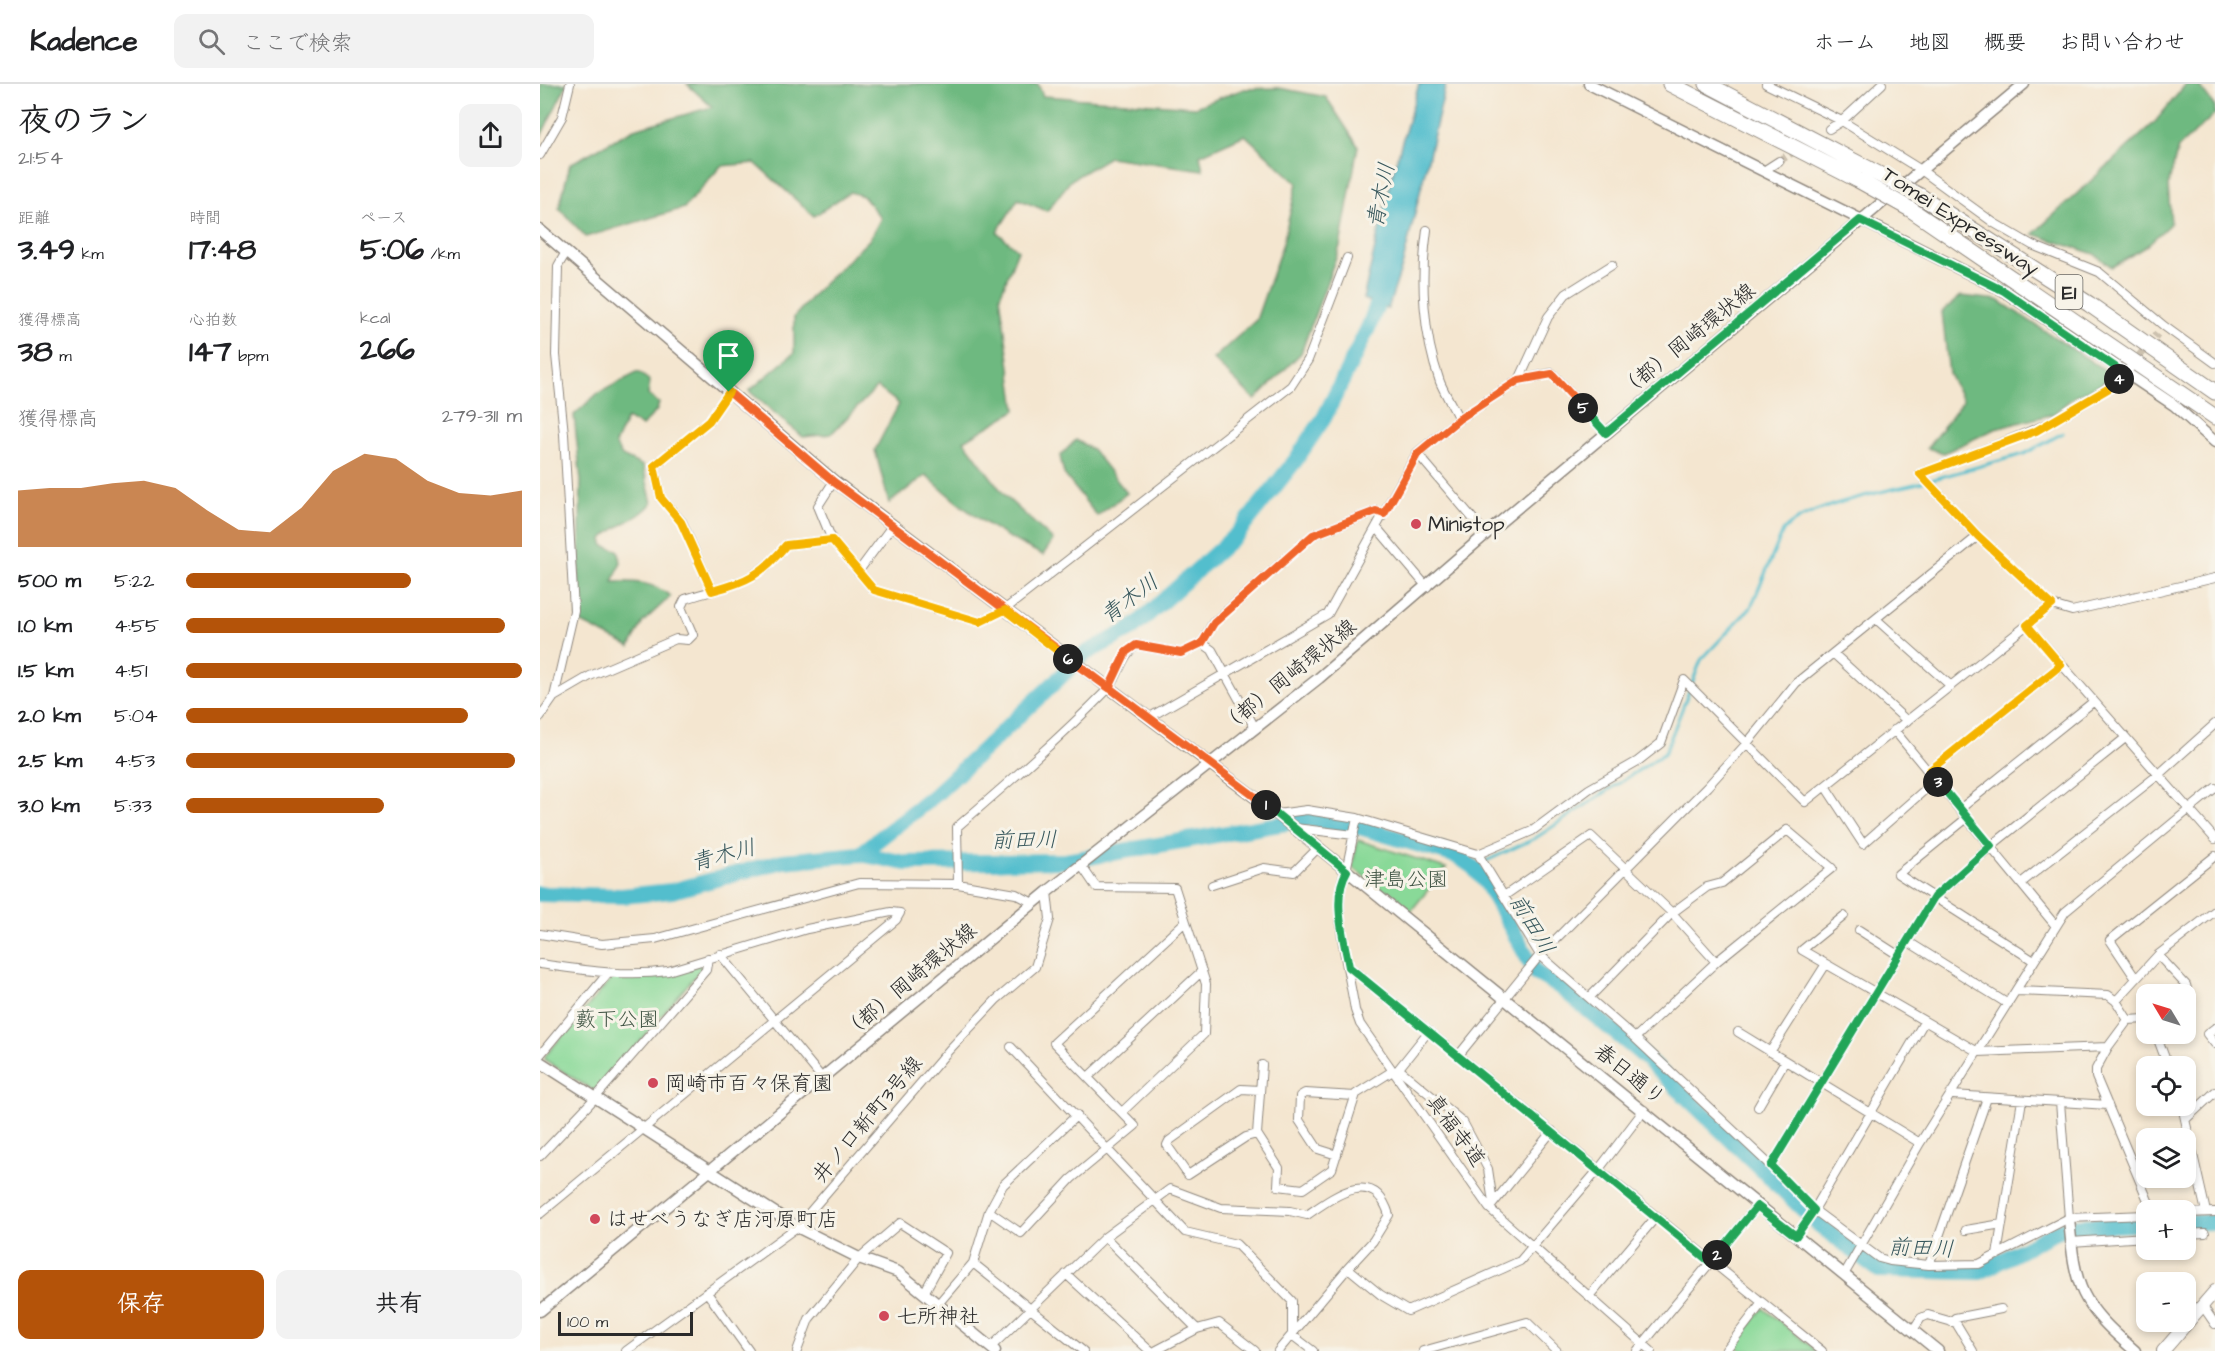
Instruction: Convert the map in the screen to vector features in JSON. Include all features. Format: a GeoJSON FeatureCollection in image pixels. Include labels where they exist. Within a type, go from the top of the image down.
{"type":"FeatureCollection","features":[{"type":"Feature","properties":{"kind":"highway","name":"Tomei Expressway"},"geometry":{"type":"LineString","coordinates":[[1670,84],[1863,174],[1920,196],[2089,304],[2215,392]]}},
{"type":"Feature","properties":{"kind":"highway","name":"Tomei Expressway"},"geometry":{"type":"LineString","coordinates":[[1707,84],[1863,174],[1910,209],[2215,417]]}},
{"type":"Feature","properties":{"kind":"main road"},"geometry":{"type":"LineString","coordinates":[[2163,1351],[2215,1291]]}},
{"type":"Feature","properties":{"kind":"street"},"geometry":{"type":"LineString","coordinates":[[540,155],[561,117],[570,84]]}},
{"type":"Feature","properties":{"kind":"street"},"geometry":{"type":"LineString","coordinates":[[1589,84],[2004,291],[2127,370],[2174,405],[2215,441]]}},
{"type":"Feature","properties":{"kind":"street"},"geometry":{"type":"LineString","coordinates":[[1766,84],[1842,121],[1921,170],[1994,223],[2032,244],[2098,272],[2164,326],[2215,363]]}},
{"type":"Feature","properties":{"kind":"street"},"geometry":{"type":"LineString","coordinates":[[1830,129],[1842,121],[1881,84]]}},
{"type":"Feature","properties":{"kind":"street","name":"（都）岡崎環状線"},"geometry":{"type":"LineString","coordinates":[[540,1311],[1033,903],[1319,678],[1486,534],[2023,84]]}},
{"type":"Feature","properties":{"kind":"street"},"geometry":{"type":"LineString","coordinates":[[1765,170],[1779,161]]}},
{"type":"Feature","properties":{"kind":"street"},"geometry":{"type":"LineString","coordinates":[[540,230],[834,482],[1277,814],[1306,810],[1357,818],[1478,854],[1532,831],[1589,789],[1638,761],[1661,743],[1684,681],[1748,742],[1805,802],[2052,605]]}},
{"type":"Feature","properties":{"kind":"street"},"geometry":{"type":"LineString","coordinates":[[1427,230],[1424,254],[1425,321],[1440,382],[1459,419]]}},
{"type":"Feature","properties":{"kind":"street"},"geometry":{"type":"LineString","coordinates":[[540,717],[554,697],[574,611],[564,434],[556,355],[558,266],[566,252]]}},
{"type":"Feature","properties":{"kind":"street"},"geometry":{"type":"LineString","coordinates":[[834,482],[818,506],[832,540],[874,590],[980,622],[1005,610],[1291,386],[1308,360],[1347,258]]}},
{"type":"Feature","properties":{"kind":"street"},"geometry":{"type":"LineString","coordinates":[[1519,380],[1548,317],[1566,294],[1612,265]]}},
{"type":"Feature","properties":{"kind":"street"},"geometry":{"type":"LineString","coordinates":[[2157,334],[2164,326]]}},
{"type":"Feature","properties":{"kind":"street"},"geometry":{"type":"LineString","coordinates":[[2127,370],[2111,387],[2036,431],[1920,474],[1978,536],[2052,605],[2072,611],[2215,578]]}},
{"type":"Feature","properties":{"kind":"street"},"geometry":{"type":"LineString","coordinates":[[1150,717],[1328,614],[1418,453],[1459,419],[1519,380],[1552,374],[1606,433]]}},
{"type":"Feature","properties":{"kind":"street"},"geometry":{"type":"LineString","coordinates":[[712,591],[681,522],[661,498],[654,466],[709,421],[729,392]]}},
{"type":"Feature","properties":{"kind":"street"},"geometry":{"type":"LineString","coordinates":[[1418,453],[1486,534]]}},
{"type":"Feature","properties":{"kind":"street"},"geometry":{"type":"LineString","coordinates":[[958,884],[957,827],[1023,770],[1108,687],[1126,652],[1136,645],[1181,653],[1202,643],[1214,623],[1313,535],[1376,511],[1384,514]]}},
{"type":"Feature","properties":{"kind":"street"},"geometry":{"type":"LineString","coordinates":[[858,572],[892,526]]}},
{"type":"Feature","properties":{"kind":"street"},"geometry":{"type":"LineString","coordinates":[[1377,528],[1427,587]]}},
{"type":"Feature","properties":{"kind":"street"},"geometry":{"type":"LineString","coordinates":[[1458,1056],[1540,955],[1627,870],[1748,742],[1796,683],[1978,536]]}},
{"type":"Feature","properties":{"kind":"street"},"geometry":{"type":"LineString","coordinates":[[554,697],[590,676],[676,639],[688,640],[693,635],[681,608],[686,599],[742,583],[770,566],[786,545],[832,540]]}},
{"type":"Feature","properties":{"kind":"street"},"geometry":{"type":"LineString","coordinates":[[1876,619],[1951,686]]}},
{"type":"Feature","properties":{"kind":"street"},"geometry":{"type":"LineString","coordinates":[[2027,625],[2124,739],[2215,839]]}},
{"type":"Feature","properties":{"kind":"street"},"geometry":{"type":"LineString","coordinates":[[1202,643],[1212,650],[1227,672],[1255,728]]}},
{"type":"Feature","properties":{"kind":"street"},"geometry":{"type":"LineString","coordinates":[[1834,654],[1907,721]]}},
{"type":"Feature","properties":{"kind":"street"},"geometry":{"type":"LineString","coordinates":[[1929,771],[2061,665]]}},
{"type":"Feature","properties":{"kind":"street"},"geometry":{"type":"LineString","coordinates":[[1960,809],[2093,702]]}},
{"type":"Feature","properties":{"kind":"street"},"geometry":{"type":"LineString","coordinates":[[2021,883],[2158,775],[2215,724]]}},
{"type":"Feature","properties":{"kind":"street"},"geometry":{"type":"LineString","coordinates":[[1894,730],[2055,926]]}},
{"type":"Feature","properties":{"kind":"street"},"geometry":{"type":"LineString","coordinates":[[1771,1166],[1934,897],[1991,846],[2124,739]]}},
{"type":"Feature","properties":{"kind":"street"},"geometry":{"type":"LineString","coordinates":[[1825,786],[1863,844],[1936,780]]}},
{"type":"Feature","properties":{"kind":"street"},"geometry":{"type":"LineString","coordinates":[[1845,1273],[1920,1143],[1953,1095],[2065,912],[2215,788]]}},
{"type":"Feature","properties":{"kind":"street","name":"春日通り"},"geometry":{"type":"LineString","coordinates":[[1277,814],[1644,1110],[1757,1206],[1845,1273],[1938,1351]]}},
{"type":"Feature","properties":{"kind":"street","name":"真福寺道"},"geometry":{"type":"LineString","coordinates":[[1357,818],[1347,871],[1343,877],[1340,910],[1357,1019],[1491,1206],[1651,1351]]}},
{"type":"Feature","properties":{"kind":"street"},"geometry":{"type":"LineString","coordinates":[[1967,818],[1898,874],[2034,960]]}},
{"type":"Feature","properties":{"kind":"street"},"geometry":{"type":"LineString","coordinates":[[1295,828],[1354,835]]}},
{"type":"Feature","properties":{"kind":"street"},"geometry":{"type":"LineString","coordinates":[[1590,997],[1672,914],[1707,887],[1722,883],[1787,830],[1832,868],[1716,962],[1635,1038]]}},
{"type":"Feature","properties":{"kind":"street"},"geometry":{"type":"LineString","coordinates":[[1504,896],[1591,836],[1672,914],[1716,962]]}},
{"type":"Feature","properties":{"kind":"street"},"geometry":{"type":"LineString","coordinates":[[1212,885],[1264,868],[1294,872],[1319,847]]}},
{"type":"Feature","properties":{"kind":"street"},"geometry":{"type":"LineString","coordinates":[[1478,854],[1540,955],[1635,1038],[1771,1166],[1814,1210],[1860,1246],[1890,1261],[1929,1265],[1979,1264],[2069,1218],[2136,1215]]}},
{"type":"Feature","properties":{"kind":"street"},"geometry":{"type":"LineString","coordinates":[[2136,979],[2110,940],[2215,856]]}},
{"type":"Feature","properties":{"kind":"street"},"geometry":{"type":"LineString","coordinates":[[1082,865],[1096,887],[1175,888],[1206,984],[1204,1034],[1122,1112]]}},
{"type":"Feature","properties":{"kind":"street"},"geometry":{"type":"LineString","coordinates":[[540,934],[602,944],[655,939],[859,884],[958,884],[1016,894],[1033,903]]}},
{"type":"Feature","properties":{"kind":"street","name":"井ノ口新町3号線"},"geometry":{"type":"LineString","coordinates":[[626,1351],[708,1294],[797,1227],[949,1050],[996,1000],[1035,967],[1050,920],[1047,892]]}},
{"type":"Feature","properties":{"kind":"street"},"geometry":{"type":"LineString","coordinates":[[2116,1000],[2158,955],[2215,911]]}},
{"type":"Feature","properties":{"kind":"street"},"geometry":{"type":"LineString","coordinates":[[540,964],[608,973],[648,974],[668,971],[807,929],[891,912],[900,913],[896,920],[540,1214]]}},
{"type":"Feature","properties":{"kind":"street"},"geometry":{"type":"LineString","coordinates":[[1844,916],[1802,950],[1978,1052],[2108,1047]]}},
{"type":"Feature","properties":{"kind":"street"},"geometry":{"type":"LineString","coordinates":[[989,1211],[1021,1233],[1071,1179],[1136,1126],[1054,1043],[1185,922]]}},
{"type":"Feature","properties":{"kind":"street"},"geometry":{"type":"LineString","coordinates":[[1859,930],[1898,955]]}},
{"type":"Feature","properties":{"kind":"street"},"geometry":{"type":"LineString","coordinates":[[1907,941],[2008,1004]]}},
{"type":"Feature","properties":{"kind":"street"},"geometry":{"type":"LineString","coordinates":[[720,954],[773,1022],[822,1078]]}},
{"type":"Feature","properties":{"kind":"street"},"geometry":{"type":"LineString","coordinates":[[2158,955],[2185,984]]}},
{"type":"Feature","properties":{"kind":"street"},"geometry":{"type":"LineString","coordinates":[[540,1156],[595,1098],[706,970],[708,958]]}},
{"type":"Feature","properties":{"kind":"street"},"geometry":{"type":"LineString","coordinates":[[1770,1052],[1826,964]]}},
{"type":"Feature","properties":{"kind":"street"},"geometry":{"type":"LineString","coordinates":[[1349,967],[1822,1351]]}},
{"type":"Feature","properties":{"kind":"street"},"geometry":{"type":"LineString","coordinates":[[1088,1077],[1202,971]]}},
{"type":"Feature","properties":{"kind":"street"},"geometry":{"type":"LineString","coordinates":[[540,1055],[608,973]]}},
{"type":"Feature","properties":{"kind":"street"},"geometry":{"type":"LineString","coordinates":[[2017,991],[2108,994],[2116,1000],[2128,1020]]}},
{"type":"Feature","properties":{"kind":"street"},"geometry":{"type":"LineString","coordinates":[[2128,1020],[2136,1020]]}},
{"type":"Feature","properties":{"kind":"street"},"geometry":{"type":"LineString","coordinates":[[2128,1020],[2108,1047],[2096,1069],[2096,1077],[2148,1200]]}},
{"type":"Feature","properties":{"kind":"street"},"geometry":{"type":"LineString","coordinates":[[1796,1236],[1814,1210],[1924,1022]]}},
{"type":"Feature","properties":{"kind":"street"},"geometry":{"type":"LineString","coordinates":[[2215,1028],[2207,1035],[2215,1044]]}},
{"type":"Feature","properties":{"kind":"street"},"geometry":{"type":"LineString","coordinates":[[1262,1065],[1257,1134],[1279,1168],[1280,1187],[1306,1188],[1332,1169],[1358,1092],[1395,1072],[1428,1032]]}},
{"type":"Feature","properties":{"kind":"street"},"geometry":{"type":"LineString","coordinates":[[1738,1032],[1920,1143]]}},
{"type":"Feature","properties":{"kind":"street"},"geometry":{"type":"LineString","coordinates":[[1011,1047],[1185,1232],[1236,1244],[1292,1301],[1292,1335]]}},
{"type":"Feature","properties":{"kind":"street"},"geometry":{"type":"LineString","coordinates":[[1758,1107],[1785,1061]]}},
{"type":"Feature","properties":{"kind":"street"},"geometry":{"type":"LineString","coordinates":[[540,1062],[642,1130],[797,1227],[859,1258],[898,1272],[993,1349],[1030,1308],[1106,1237],[1153,1199],[1170,1189],[1221,1208],[1290,1211],[1307,1215],[1340,1192],[1355,1188],[1378,1196],[1389,1215],[1373,1241],[1278,1351]]}},
{"type":"Feature","properties":{"kind":"street"},"geometry":{"type":"LineString","coordinates":[[1395,1072],[1463,1122],[1488,1169],[1491,1206]]}},
{"type":"Feature","properties":{"kind":"street"},"geometry":{"type":"LineString","coordinates":[[1257,1134],[1246,1137],[1188,1175],[1167,1145],[1169,1141],[1241,1089],[1260,1090]]}},
{"type":"Feature","properties":{"kind":"street"},"geometry":{"type":"LineString","coordinates":[[2210,1212],[2187,1118],[2215,1092]]}},
{"type":"Feature","properties":{"kind":"street"},"geometry":{"type":"LineString","coordinates":[[1337,1155],[1318,1149],[1299,1120],[1300,1096],[1305,1094],[1355,1096]]}},
{"type":"Feature","properties":{"kind":"street"},"geometry":{"type":"LineString","coordinates":[[1953,1095],[2108,1105]]}},
{"type":"Feature","properties":{"kind":"street"},"geometry":{"type":"LineString","coordinates":[[1929,1265],[1987,1098]]}},
{"type":"Feature","properties":{"kind":"street"},"geometry":{"type":"LineString","coordinates":[[1996,1255],[2022,1100]]}},
{"type":"Feature","properties":{"kind":"street"},"geometry":{"type":"LineString","coordinates":[[2060,1102],[2073,1268],[2084,1297],[2102,1322],[2135,1351]]}},
{"type":"Feature","properties":{"kind":"street"},"geometry":{"type":"LineString","coordinates":[[1348,1268],[1381,1295],[1408,1311],[1520,1261],[1599,1169],[1644,1110]]}},
{"type":"Feature","properties":{"kind":"street"},"geometry":{"type":"LineString","coordinates":[[938,1304],[973,1263],[989,1211],[1004,1185],[1077,1115]]}},
{"type":"Feature","properties":{"kind":"street"},"geometry":{"type":"LineString","coordinates":[[1491,1206],[1552,1131]]}},
{"type":"Feature","properties":{"kind":"street"},"geometry":{"type":"LineString","coordinates":[[1636,1351],[1757,1206]]}},
{"type":"Feature","properties":{"kind":"street"},"geometry":{"type":"LineString","coordinates":[[1590,1295],[1656,1216]]}},
{"type":"Feature","properties":{"kind":"street"},"geometry":{"type":"LineString","coordinates":[[798,1351],[809,1319],[859,1258],[900,1223],[946,1253],[924,1293]]}},
{"type":"Feature","properties":{"kind":"street"},"geometry":{"type":"LineString","coordinates":[[1966,1230],[2002,1224]]}},
{"type":"Feature","properties":{"kind":"street"},"geometry":{"type":"LineString","coordinates":[[2196,1233],[2205,1233]]}},
{"type":"Feature","properties":{"kind":"street"},"geometry":{"type":"LineString","coordinates":[[1106,1237],[1197,1329]]}},
{"type":"Feature","properties":{"kind":"street"},"geometry":{"type":"LineString","coordinates":[[2071,1238],[2136,1237]]}},
{"type":"Feature","properties":{"kind":"street"},"geometry":{"type":"LineString","coordinates":[[973,1263],[1083,1351]]}},
{"type":"Feature","properties":{"kind":"street"},"geometry":{"type":"LineString","coordinates":[[1066,1274],[1150,1351]]}},
{"type":"Feature","properties":{"kind":"street"},"geometry":{"type":"LineString","coordinates":[[708,1294],[749,1351]]}},
{"type":"Feature","properties":{"kind":"street"},"geometry":{"type":"LineString","coordinates":[[1730,1349],[1762,1303]]}},
{"type":"Feature","properties":{"kind":"street"},"geometry":{"type":"LineString","coordinates":[[2202,1305],[2215,1321]]}},
{"type":"Feature","properties":{"kind":"street"},"geometry":{"type":"LineString","coordinates":[[1951,1322],[1955,1318],[2001,1309]]}},
{"type":"Feature","properties":{"kind":"street"},"geometry":{"type":"LineString","coordinates":[[1913,1330],[1921,1318],[1928,1314],[1956,1323],[1973,1351]]}},
{"type":"Feature","properties":{"kind":"street"},"geometry":{"type":"LineString","coordinates":[[1423,1351],[1527,1322],[1557,1351]]}},
{"type":"Feature","properties":{"kind":"street"},"geometry":{"type":"LineString","coordinates":[[1161,1350],[1197,1329],[1219,1323],[1255,1351]]}},
{"type":"Feature","properties":{"kind":"street"},"geometry":{"type":"LineString","coordinates":[[1292,1335],[1313,1351]]}},
{"type":"Feature","properties":{"kind":"green space"},"geometry":{"type":"Polygon","coordinates":[[[540,84],[567,84],[540,138],[540,84]]]}},
{"type":"Feature","properties":{"kind":"green space"},"geometry":{"type":"Polygon","coordinates":[[[687,84],[1038,84],[1043,96],[1195,107],[1244,89],[1279,88],[1326,97],[1358,146],[1340,246],[1301,353],[1255,400],[1213,359],[1256,320],[1283,243],[1297,183],[1245,135],[1200,155],[1203,170],[1109,157],[1071,180],[1047,211],[1018,199],[997,232],[1018,250],[1000,296],[1016,410],[964,441],[1005,496],[1053,540],[1043,555],[981,520],[926,475],[889,503],[875,450],[899,404],[877,387],[831,434],[803,437],[749,391],[794,353],[794,317],[822,285],[869,240],[881,218],[863,196],[850,192],[814,216],[755,163],[721,166],[684,208],[586,237],[559,208],[570,164],[634,129],[712,107],[687,84]]]}},
{"type":"Feature","properties":{"kind":"green space"},"geometry":{"type":"Polygon","coordinates":[[[2186,84],[2198,84],[2215,107],[2215,114],[2178,148],[2168,186],[2171,223],[2145,247],[2112,267],[2094,254],[2033,234],[2155,122],[2186,84]]]}},
{"type":"Feature","properties":{"kind":"green space"},"geometry":{"type":"Polygon","coordinates":[[[1961,296],[1998,300],[2115,377],[2074,397],[2053,414],[1995,429],[1944,453],[1927,448],[1963,401],[1949,374],[1942,312],[1961,296]]]}},
{"type":"Feature","properties":{"kind":"green space"},"geometry":{"type":"Polygon","coordinates":[[[638,372],[650,381],[648,395],[659,403],[657,410],[642,426],[627,418],[615,444],[622,456],[643,466],[652,503],[646,510],[602,540],[604,546],[618,550],[621,562],[613,582],[644,583],[671,596],[643,622],[630,647],[578,621],[581,481],[574,415],[597,394],[638,372]]]}},
{"type":"Feature","properties":{"kind":"green space"},"geometry":{"type":"Polygon","coordinates":[[[1076,440],[1092,449],[1127,493],[1097,516],[1064,474],[1060,456],[1076,440]]]}},
{"type":"Feature","properties":{"kind":"green space","name":"津島公園"},"geometry":{"type":"Polygon","coordinates":[[[1358,840],[1446,868],[1410,912],[1352,867],[1358,840]]]}},
{"type":"Feature","properties":{"kind":"green space","name":"藪下公園"},"geometry":{"type":"Polygon","coordinates":[[[700,964],[702,968],[599,1090],[592,1090],[545,1060],[545,1056],[613,977],[663,976],[700,964]]]}},
{"type":"Feature","properties":{"kind":"green space"},"geometry":{"type":"Polygon","coordinates":[[[1763,1308],[1817,1351],[1742,1351],[1735,1345],[1763,1308]]]}},
{"type":"Feature","properties":{"kind":"water"},"geometry":{"type":"Polygon","coordinates":[[[1419,84],[1446,84],[1403,263],[1388,309],[1363,299],[1391,179],[1419,84]]]}},
{"type":"Feature","properties":{"kind":"waterway","name":"青木川"},"geometry":{"type":"LineString","coordinates":[[540,894],[622,896],[672,891],[783,861],[860,854],[935,795],[1086,653],[1133,628],[1238,533],[1295,461],[1324,418],[1369,326],[1384,286]]}},
{"type":"Feature","properties":{"kind":"waterway"},"geometry":{"type":"LineString","coordinates":[[1930,480],[2024,454],[2063,433]]}},
{"type":"Feature","properties":{"kind":"waterway"},"geometry":{"type":"LineString","coordinates":[[1473,867],[1534,839],[1665,753],[1701,660],[1751,607],[1783,531],[1794,522],[1828,507],[1870,494],[1923,482]]}},
{"type":"Feature","properties":{"kind":"waterway","name":"前田川"},"geometry":{"type":"LineString","coordinates":[[860,854],[906,863],[1066,861],[1309,819],[1363,828],[1457,856],[1473,867],[1487,884],[1536,973],[1560,987],[1646,1058],[1818,1224],[1879,1270],[1980,1272],[2059,1230],[2079,1226],[2136,1224]]}},
{"type":"Feature","properties":{"kind":"waterway","name":"前田川"},"geometry":{"type":"LineString","coordinates":[[2196,1223],[2215,1222]]}},
{"type":"Feature","properties":{"kind":"tunnel"},"geometry":{"type":"LineString","coordinates":[[1779,161],[1799,148]]}},
{"type":"Feature","properties":{"kind":"tunnel"},"geometry":{"type":"LineString","coordinates":[[2132,365],[2157,334]]}},
{"type":"Feature","properties":{"kind":"place","name":"Ministop"},"geometry":{"type":"Point","coordinates":[1416,524]}},
{"type":"Feature","properties":{"kind":"place","name":"岡崎市百々保育園"},"geometry":{"type":"Point","coordinates":[653,1083]}},
{"type":"Feature","properties":{"kind":"place","name":"はせべうなぎ店河原町店"},"geometry":{"type":"Point","coordinates":[595,1219]}},
{"type":"Feature","properties":{"kind":"place","name":"七所神社"},"geometry":{"type":"Point","coordinates":[884,1316]}},
{"type":"Feature","properties":{"kind":"route"},"geometry":{"type":"LineString","coordinates":[[729,392],[709,421],[654,466],[661,498],[681,522],[712,591],[742,583],[770,566],[786,545],[832,540],[874,590],[980,622],[1005,610],[1054,649],[1109,688],[1126,652],[1136,645],[1181,653],[1202,643],[1214,623],[1313,535],[1376,511],[1384,514],[1418,453],[1459,419],[1519,380],[1552,374],[1606,433],[1762,305],[1860,220],[2004,291],[2124,373],[2111,387],[2036,431],[1920,474],[1978,536],[2052,605],[2027,625],[2061,665],[1929,771],[1991,846],[1934,897],[1771,1166],[1814,1210],[1796,1236],[1757,1206],[1710,1262],[1349,967],[1340,910],[1343,877],[1347,871],[1150,717],[1106,687],[1054,649],[1005,610],[834,482],[729,392]]}}]}
